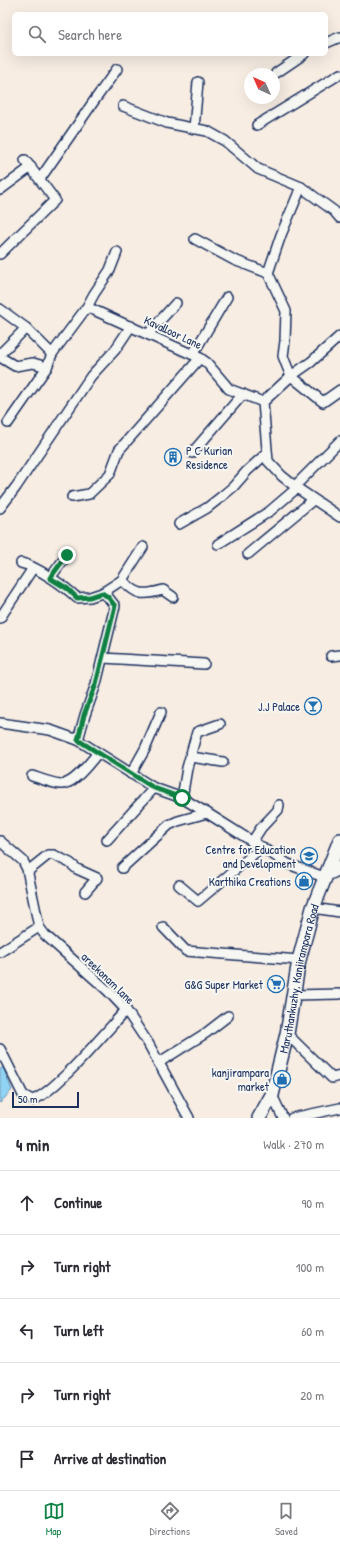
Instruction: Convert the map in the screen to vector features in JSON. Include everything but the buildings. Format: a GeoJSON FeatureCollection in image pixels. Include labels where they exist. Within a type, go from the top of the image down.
{"type":"FeatureCollection","features":[{"type":"Feature","properties":{"kind":"main road","name":"Maruthankuzhy, Kanjirampara Road"},"geometry":{"type":"LineString","coordinates":[[259,1118],[272,1095],[287,1034],[299,960],[312,908],[340,840]]}},
{"type":"Feature","properties":{"kind":"street"},"geometry":{"type":"LineString","coordinates":[[328,42],[340,37]]}},
{"type":"Feature","properties":{"kind":"street"},"geometry":{"type":"LineString","coordinates":[[280,70],[301,56]]}},
{"type":"Feature","properties":{"kind":"street"},"geometry":{"type":"LineString","coordinates":[[40,179],[117,69]]}},
{"type":"Feature","properties":{"kind":"street"},"geometry":{"type":"LineString","coordinates":[[257,125],[340,74]]}},
{"type":"Feature","properties":{"kind":"street"},"geometry":{"type":"LineString","coordinates":[[194,128],[198,82]]}},
{"type":"Feature","properties":{"kind":"street"},"geometry":{"type":"LineString","coordinates":[[122,106],[167,123],[206,131],[224,141],[258,169],[301,187],[334,211],[340,218]]}},
{"type":"Feature","properties":{"kind":"street"},"geometry":{"type":"LineString","coordinates":[[0,254],[55,200],[25,160]]}},
{"type":"Feature","properties":{"kind":"street"},"geometry":{"type":"LineString","coordinates":[[0,190],[31,167]]}},
{"type":"Feature","properties":{"kind":"street"},"geometry":{"type":"LineString","coordinates":[[268,273],[281,235],[301,187]]}},
{"type":"Feature","properties":{"kind":"street"},"geometry":{"type":"LineString","coordinates":[[195,239],[234,260],[268,273],[285,307],[285,340],[283,356],[291,376],[324,402],[340,390]]}},
{"type":"Feature","properties":{"kind":"street"},"geometry":{"type":"LineString","coordinates":[[8,423],[47,367],[52,354],[88,307],[94,294],[110,270],[117,252]]}},
{"type":"Feature","properties":{"kind":"street"},"geometry":{"type":"LineString","coordinates":[[72,497],[89,494],[110,474],[119,450],[197,356],[227,297]]}},
{"type":"Feature","properties":{"kind":"street"},"geometry":{"type":"LineString","coordinates":[[148,334],[176,303]]}},
{"type":"Feature","properties":{"kind":"street","name":"Kavalloor Lane"},"geometry":{"type":"LineString","coordinates":[[88,307],[197,356],[207,363],[229,389],[263,402]]}},
{"type":"Feature","properties":{"kind":"street"},"geometry":{"type":"LineString","coordinates":[[0,309],[26,328],[52,354]]}},
{"type":"Feature","properties":{"kind":"street"},"geometry":{"type":"LineString","coordinates":[[0,508],[16,487],[91,376],[114,350],[131,326]]}},
{"type":"Feature","properties":{"kind":"street"},"geometry":{"type":"LineString","coordinates":[[26,328],[0,356],[15,366],[33,363],[47,367]]}},
{"type":"Feature","properties":{"kind":"street"},"geometry":{"type":"LineString","coordinates":[[340,336],[311,362],[291,376],[263,402],[268,461],[282,476],[296,487],[340,517]]}},
{"type":"Feature","properties":{"kind":"street"},"geometry":{"type":"LineString","coordinates":[[192,453],[243,394]]}},
{"type":"Feature","properties":{"kind":"street"},"geometry":{"type":"LineString","coordinates":[[218,544],[270,511],[296,487],[340,441]]}},
{"type":"Feature","properties":{"kind":"street"},"geometry":{"type":"LineString","coordinates":[[179,524],[207,508],[221,497],[267,453]]}},
{"type":"Feature","properties":{"kind":"street"},"geometry":{"type":"LineString","coordinates":[[248,554],[313,500]]}},
{"type":"Feature","properties":{"kind":"street"},"geometry":{"type":"LineString","coordinates":[[21,563],[29,565],[68,589],[77,598],[90,597],[102,593],[122,580],[143,548]]}},
{"type":"Feature","properties":{"kind":"street"},"geometry":{"type":"LineString","coordinates":[[50,578],[67,555]]}},
{"type":"Feature","properties":{"kind":"street"},"geometry":{"type":"LineString","coordinates":[[0,618],[33,568]]}},
{"type":"Feature","properties":{"kind":"street"},"geometry":{"type":"LineString","coordinates":[[122,580],[133,591],[148,595],[163,590],[173,597]]}},
{"type":"Feature","properties":{"kind":"street"},"geometry":{"type":"LineString","coordinates":[[78,740],[103,658],[115,606],[108,597],[102,593]]}},
{"type":"Feature","properties":{"kind":"street"},"geometry":{"type":"LineString","coordinates":[[103,658],[204,664]]}},
{"type":"Feature","properties":{"kind":"street"},"geometry":{"type":"LineString","coordinates":[[131,774],[145,749],[161,712]]}},
{"type":"Feature","properties":{"kind":"street"},"geometry":{"type":"LineString","coordinates":[[0,723],[50,730],[78,740],[154,788],[182,798],[288,864],[324,877],[334,873],[340,867]]}},
{"type":"Feature","properties":{"kind":"street"},"geometry":{"type":"LineString","coordinates":[[182,798],[187,768],[197,732],[220,724]]}},
{"type":"Feature","properties":{"kind":"street"},"geometry":{"type":"LineString","coordinates":[[32,776],[61,784],[67,784],[75,778],[98,753]]}},
{"type":"Feature","properties":{"kind":"street"},"geometry":{"type":"LineString","coordinates":[[191,757],[223,762]]}},
{"type":"Feature","properties":{"kind":"street"},"geometry":{"type":"LineString","coordinates":[[107,840],[154,788]]}},
{"type":"Feature","properties":{"kind":"street"},"geometry":{"type":"LineString","coordinates":[[252,842],[261,828],[278,810],[279,805]]}},
{"type":"Feature","properties":{"kind":"street"},"geometry":{"type":"LineString","coordinates":[[122,868],[169,825],[207,813]]}},
{"type":"Feature","properties":{"kind":"street"},"geometry":{"type":"LineString","coordinates":[[0,841],[23,861],[29,874],[39,927],[0,952]]}},
{"type":"Feature","properties":{"kind":"street"},"geometry":{"type":"LineString","coordinates":[[179,885],[198,901],[262,847]]}},
{"type":"Feature","properties":{"kind":"street"},"geometry":{"type":"LineString","coordinates":[[29,874],[48,855],[54,855],[70,863],[77,869],[97,878],[85,892]]}},
{"type":"Feature","properties":{"kind":"street"},"geometry":{"type":"LineString","coordinates":[[312,908],[340,912]]}},
{"type":"Feature","properties":{"kind":"street","name":"areekonam lane"},"geometry":{"type":"LineString","coordinates":[[39,927],[45,935],[108,991],[126,1010],[148,1043],[189,1118]]}},
{"type":"Feature","properties":{"kind":"street"},"geometry":{"type":"LineString","coordinates":[[163,927],[186,951],[299,960]]}},
{"type":"Feature","properties":{"kind":"street"},"geometry":{"type":"LineString","coordinates":[[293,995],[340,994]]}},
{"type":"Feature","properties":{"kind":"street"},"geometry":{"type":"LineString","coordinates":[[0,1049],[24,1095],[32,1100],[36,1099],[52,1087],[70,1070],[126,1010]]}},
{"type":"Feature","properties":{"kind":"street"},"geometry":{"type":"LineString","coordinates":[[158,1063],[206,1033],[228,1016]]}},
{"type":"Feature","properties":{"kind":"street"},"geometry":{"type":"LineString","coordinates":[[287,1034],[332,1078],[340,1076]]}},
{"type":"Feature","properties":{"kind":"street"},"geometry":{"type":"LineString","coordinates":[[272,1095],[283,1118]]}},
{"type":"Feature","properties":{"kind":"street"},"geometry":{"type":"LineString","coordinates":[[292,1118],[340,1108]]}},
{"type":"Feature","properties":{"kind":"water"},"geometry":{"type":"Polygon","coordinates":[[[3,1067],[12,1090],[0,1103],[0,1069],[3,1067]]]}},
{"type":"Feature","properties":{"kind":"place","name":"P C Kurian Residence"},"geometry":{"type":"Point","coordinates":[173,457]}},
{"type":"Feature","properties":{"kind":"place","name":"J.J Palace"},"geometry":{"type":"Point","coordinates":[313,706]}},
{"type":"Feature","properties":{"kind":"place","name":"Centre for Education and Development"},"geometry":{"type":"Point","coordinates":[309,856]}},
{"type":"Feature","properties":{"kind":"place","name":"Karthika Creations"},"geometry":{"type":"Point","coordinates":[304,881]}},
{"type":"Feature","properties":{"kind":"place","name":"G&G Super Market"},"geometry":{"type":"Point","coordinates":[276,984]}},
{"type":"Feature","properties":{"kind":"place","name":"kanjirampara market"},"geometry":{"type":"Point","coordinates":[282,1079]}},
{"type":"Feature","properties":{"kind":"route"},"geometry":{"type":"LineString","coordinates":[[67,555],[50,578],[68,589],[77,598],[90,597],[102,593],[108,597],[115,606],[96,684],[84,715],[78,740],[154,788],[182,798]]}}]}
